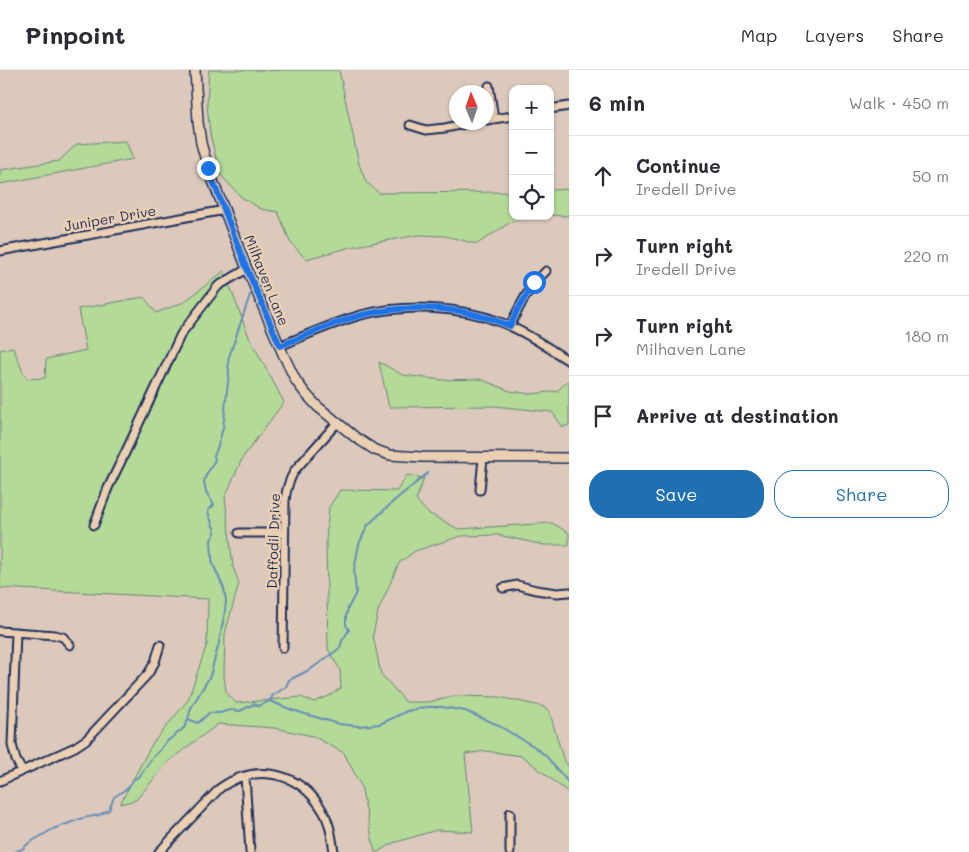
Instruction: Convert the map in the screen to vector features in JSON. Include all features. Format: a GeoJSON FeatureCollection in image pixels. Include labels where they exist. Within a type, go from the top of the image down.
{"type":"FeatureCollection","features":[{"type":"Feature","properties":{"kind":"street","name":"Milhaven Lane"},"geometry":{"type":"LineString","coordinates":[[195,70],[198,122],[201,143],[208,168],[247,269],[290,370],[296,381],[317,406],[355,437],[375,450],[390,455],[569,458]]}},
{"type":"Feature","properties":{"kind":"street"},"geometry":{"type":"LineString","coordinates":[[554,108],[569,106]]}},
{"type":"Feature","properties":{"kind":"street"},"geometry":{"type":"LineString","coordinates":[[494,118],[509,117]]}},
{"type":"Feature","properties":{"kind":"street"},"geometry":{"type":"LineString","coordinates":[[410,125],[426,130],[449,127]]}},
{"type":"Feature","properties":{"kind":"street","name":"Juniper Drive"},"geometry":{"type":"LineString","coordinates":[[0,251],[225,210]]}},
{"type":"Feature","properties":{"kind":"street"},"geometry":{"type":"LineString","coordinates":[[94,525],[108,488],[181,334],[218,286],[247,269]]}},
{"type":"Feature","properties":{"kind":"street"},"geometry":{"type":"LineString","coordinates":[[510,326],[534,282],[546,270]]}},
{"type":"Feature","properties":{"kind":"street"},"geometry":{"type":"LineString","coordinates":[[280,346],[339,322],[362,315],[404,308],[440,309],[465,312],[510,326],[569,361]]}},
{"type":"Feature","properties":{"kind":"street","name":"Daffodil Drive"},"geometry":{"type":"LineString","coordinates":[[283,648],[285,496],[292,475],[300,463],[337,423]]}},
{"type":"Feature","properties":{"kind":"street"},"geometry":{"type":"LineString","coordinates":[[480,490],[483,458]]}},
{"type":"Feature","properties":{"kind":"street"},"geometry":{"type":"LineString","coordinates":[[239,533],[284,533]]}},
{"type":"Feature","properties":{"kind":"street"},"geometry":{"type":"LineString","coordinates":[[503,588],[517,585],[550,592],[569,592]]}},
{"type":"Feature","properties":{"kind":"street"},"geometry":{"type":"LineString","coordinates":[[0,631],[55,634],[63,638],[70,645]]}},
{"type":"Feature","properties":{"kind":"street"},"geometry":{"type":"LineString","coordinates":[[16,632],[12,745],[16,760],[22,771]]}},
{"type":"Feature","properties":{"kind":"street"},"geometry":{"type":"LineString","coordinates":[[0,781],[75,747],[87,739],[148,674],[155,662],[160,645]]}},
{"type":"Feature","properties":{"kind":"street"},"geometry":{"type":"LineString","coordinates":[[159,852],[220,788],[230,781],[258,773],[277,775],[296,782],[307,790],[323,812],[334,852]]}},
{"type":"Feature","properties":{"kind":"street"},"geometry":{"type":"LineString","coordinates":[[245,777],[250,852]]}},
{"type":"Feature","properties":{"kind":"street"},"geometry":{"type":"LineString","coordinates":[[510,813],[510,852]]}},
{"type":"Feature","properties":{"kind":"green space"},"geometry":{"type":"Polygon","coordinates":[[[209,70],[339,70],[359,164],[366,182],[379,193],[509,192],[509,220],[518,220],[511,222],[477,244],[445,236],[419,235],[355,246],[306,259],[290,242],[278,212],[261,209],[241,197],[220,174],[210,134],[207,104],[209,70]]]}},
{"type":"Feature","properties":{"kind":"green space"},"geometry":{"type":"Polygon","coordinates":[[[126,141],[133,159],[0,184],[0,170],[59,161],[77,144],[126,141]]]}},
{"type":"Feature","properties":{"kind":"green space"},"geometry":{"type":"Polygon","coordinates":[[[569,189],[569,216],[554,215],[554,190],[569,189]]]}},
{"type":"Feature","properties":{"kind":"green space"},"geometry":{"type":"Polygon","coordinates":[[[224,271],[249,337],[284,402],[243,457],[225,497],[233,567],[239,583],[225,634],[224,675],[226,692],[236,703],[301,697],[314,702],[329,696],[341,688],[340,670],[328,649],[326,540],[329,507],[340,490],[397,491],[407,475],[424,478],[416,500],[428,513],[458,529],[552,523],[569,533],[569,545],[544,545],[498,535],[461,536],[415,551],[399,563],[378,611],[373,635],[381,674],[406,702],[428,702],[456,696],[499,697],[541,706],[549,710],[563,758],[569,767],[569,793],[522,756],[485,751],[465,754],[473,832],[437,830],[393,843],[375,852],[361,786],[344,753],[313,736],[274,728],[218,724],[170,760],[136,800],[120,804],[152,744],[188,700],[207,644],[208,599],[0,588],[0,350],[13,347],[27,379],[45,378],[46,359],[86,350],[78,309],[144,297],[156,313],[184,302],[224,271]]]}},
{"type":"Feature","properties":{"kind":"green space"},"geometry":{"type":"Polygon","coordinates":[[[379,362],[403,375],[442,380],[480,379],[510,391],[531,394],[557,391],[569,380],[569,425],[563,427],[552,412],[494,406],[389,407],[379,362]]]}},
{"type":"Feature","properties":{"kind":"waterway"},"geometry":{"type":"LineString","coordinates":[[15,852],[53,829],[83,818],[99,815],[109,810],[114,797],[128,788],[133,780],[140,776],[165,743],[184,728],[191,708],[210,676],[219,643],[226,601],[224,589],[213,564],[211,540],[215,533],[208,510],[214,505],[206,492],[204,482],[215,460],[214,456],[223,428],[229,373],[228,360],[250,295]]}},
{"type":"Feature","properties":{"kind":"waterway"},"geometry":{"type":"LineString","coordinates":[[188,719],[198,723],[209,713],[220,713],[230,710],[240,711],[254,704],[258,706],[270,701],[273,695],[286,687],[289,680],[311,669],[340,648],[349,630],[346,625],[346,616],[356,593],[354,570],[359,544],[368,525],[428,473]]}},
{"type":"Feature","properties":{"kind":"waterway"},"geometry":{"type":"LineString","coordinates":[[270,701],[292,710],[339,724],[359,726],[380,724],[407,711],[427,707],[442,707],[465,711],[496,724],[535,747],[547,757],[569,783]]}},
{"type":"Feature","properties":{"kind":"route"},"geometry":{"type":"LineString","coordinates":[[208,168],[247,269],[280,346],[339,322],[362,315],[404,308],[465,312],[510,326],[534,282]]}}]}
